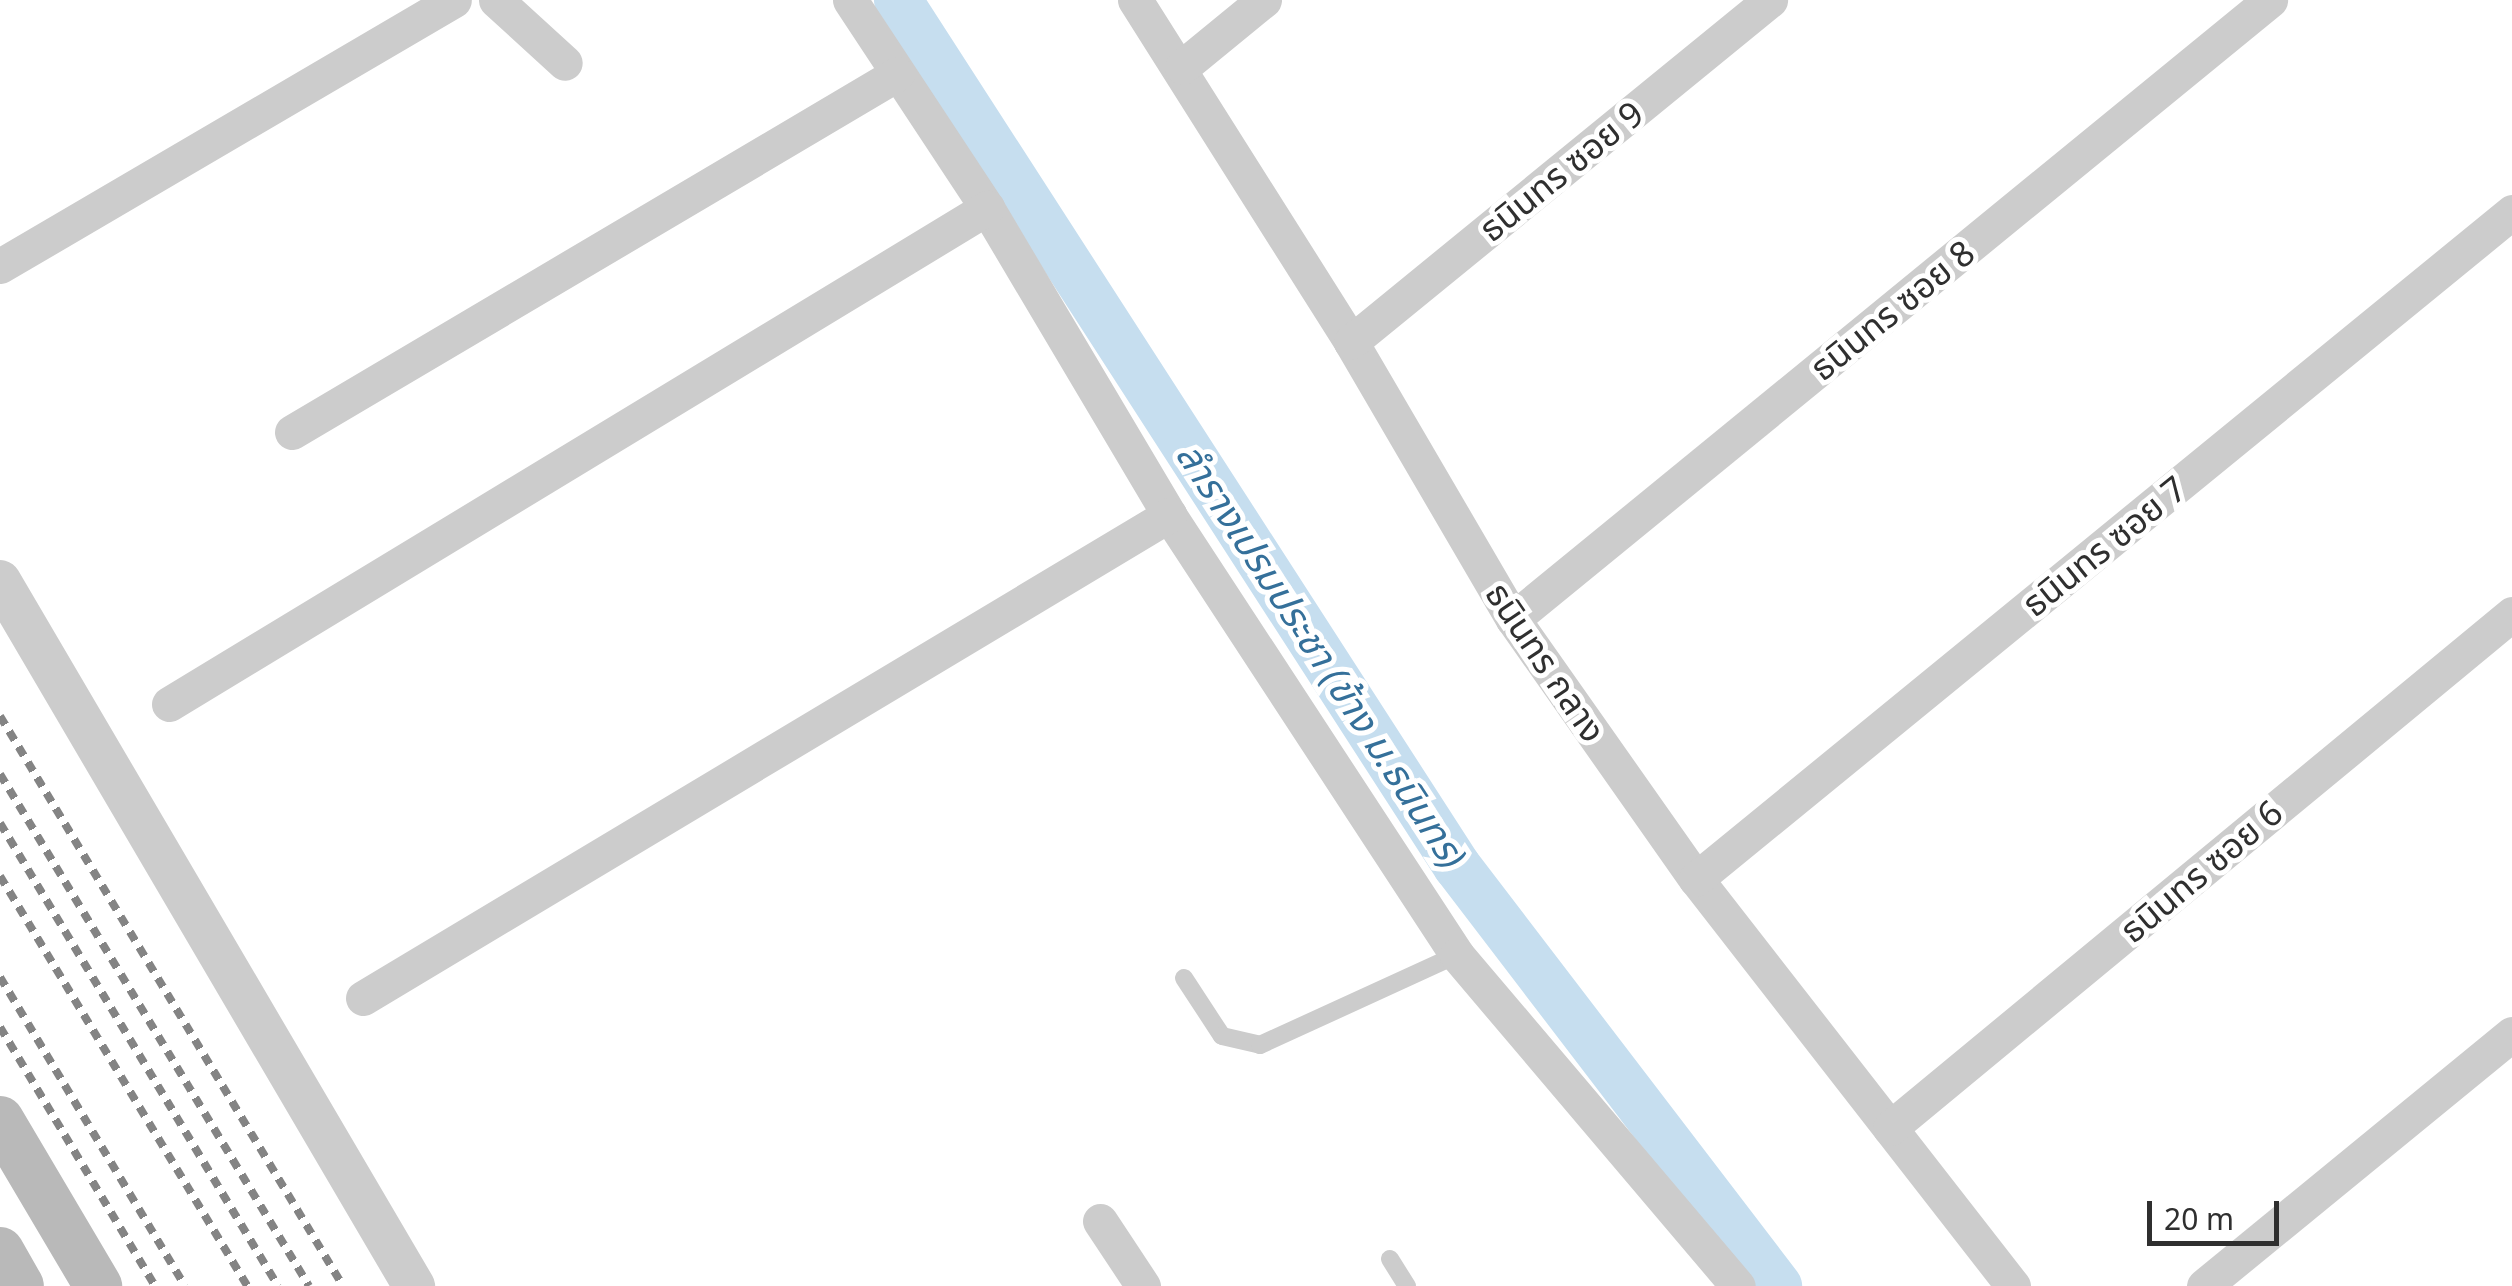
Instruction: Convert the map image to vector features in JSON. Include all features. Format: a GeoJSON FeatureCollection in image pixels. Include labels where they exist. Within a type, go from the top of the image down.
{"type":"FeatureCollection","features":[{"type":"Feature","properties":{"kind":"main road"},"geometry":{"type":"LineString","coordinates":[[0,1120],[98,1286]]}},
{"type":"Feature","properties":{"kind":"main road"},"geometry":{"type":"LineString","coordinates":[[0,1252],[20,1286]]}},
{"type":"Feature","properties":{"kind":"street"},"geometry":{"type":"LineString","coordinates":[[0,266],[454,0]]}},
{"type":"Feature","properties":{"kind":"street"},"geometry":{"type":"LineString","coordinates":[[496,0],[565,63]]}},
{"type":"Feature","properties":{"kind":"street"},"geometry":{"type":"LineString","coordinates":[[850,0],[986,208],[1169,515],[1457,955],[1738,1286]]}},
{"type":"Feature","properties":{"kind":"street","name":"ธนินทร กลาง"},"geometry":{"type":"LineString","coordinates":[[1134,0],[1182,67],[1351,342],[1513,619],[1696,879],[2013,1286]]}},
{"type":"Feature","properties":{"kind":"street"},"geometry":{"type":"LineString","coordinates":[[1182,67],[1264,0]]}},
{"type":"Feature","properties":{"kind":"street","name":"ธนินทร ซอย 9"},"geometry":{"type":"LineString","coordinates":[[1351,342],[1770,0]]}},
{"type":"Feature","properties":{"kind":"street","name":"ธนินทร ซอย 8"},"geometry":{"type":"LineString","coordinates":[[1513,619],[2270,0]]}},
{"type":"Feature","properties":{"kind":"street"},"geometry":{"type":"LineString","coordinates":[[292,432],[897,74]]}},
{"type":"Feature","properties":{"kind":"street"},"geometry":{"type":"LineString","coordinates":[[169,704],[986,208]]}},
{"type":"Feature","properties":{"kind":"street","name":"ธนินทร ซอย 7"},"geometry":{"type":"LineString","coordinates":[[1696,879],[2512,212]]}},
{"type":"Feature","properties":{"kind":"street"},"geometry":{"type":"LineString","coordinates":[[363,998],[1169,515]]}},
{"type":"Feature","properties":{"kind":"street"},"geometry":{"type":"LineString","coordinates":[[0,582],[414,1286]]}},
{"type":"Feature","properties":{"kind":"street","name":"ธนินทร ซอย 6"},"geometry":{"type":"LineString","coordinates":[[1890,1128],[2512,614]]}},
{"type":"Feature","properties":{"kind":"street"},"geometry":{"type":"LineString","coordinates":[[2204,1286],[2512,1034]]}},
{"type":"Feature","properties":{"kind":"street"},"geometry":{"type":"LineString","coordinates":[[1100,1222],[1143,1286]]}},
{"type":"Feature","properties":{"kind":"lane"},"geometry":{"type":"LineString","coordinates":[[1184,978],[1222,1036],[1260,1045],[1457,955]]}},
{"type":"Feature","properties":{"kind":"lane"},"geometry":{"type":"LineString","coordinates":[[1390,1259],[1407,1286]]}},
{"type":"Feature","properties":{"kind":"waterway","name":"ลำรางเปรมประชา (ข้าง ม.ธนินทร)"},"geometry":{"type":"LineString","coordinates":[[898,0],[1457,866],[1778,1286]]}},
{"type":"Feature","properties":{"kind":"railway"},"geometry":{"type":"LineString","coordinates":[[0,716],[343,1286]]}},
{"type":"Feature","properties":{"kind":"railway"},"geometry":{"type":"LineString","coordinates":[[0,774],[309,1286]]}},
{"type":"Feature","properties":{"kind":"railway"},"geometry":{"type":"LineString","coordinates":[[0,823],[278,1286]]}},
{"type":"Feature","properties":{"kind":"railway"},"geometry":{"type":"LineString","coordinates":[[0,876],[247,1286]]}},
{"type":"Feature","properties":{"kind":"railway"},"geometry":{"type":"LineString","coordinates":[[0,977],[185,1286]]}},
{"type":"Feature","properties":{"kind":"railway"},"geometry":{"type":"LineString","coordinates":[[0,1027],[155,1286]]}}]}
